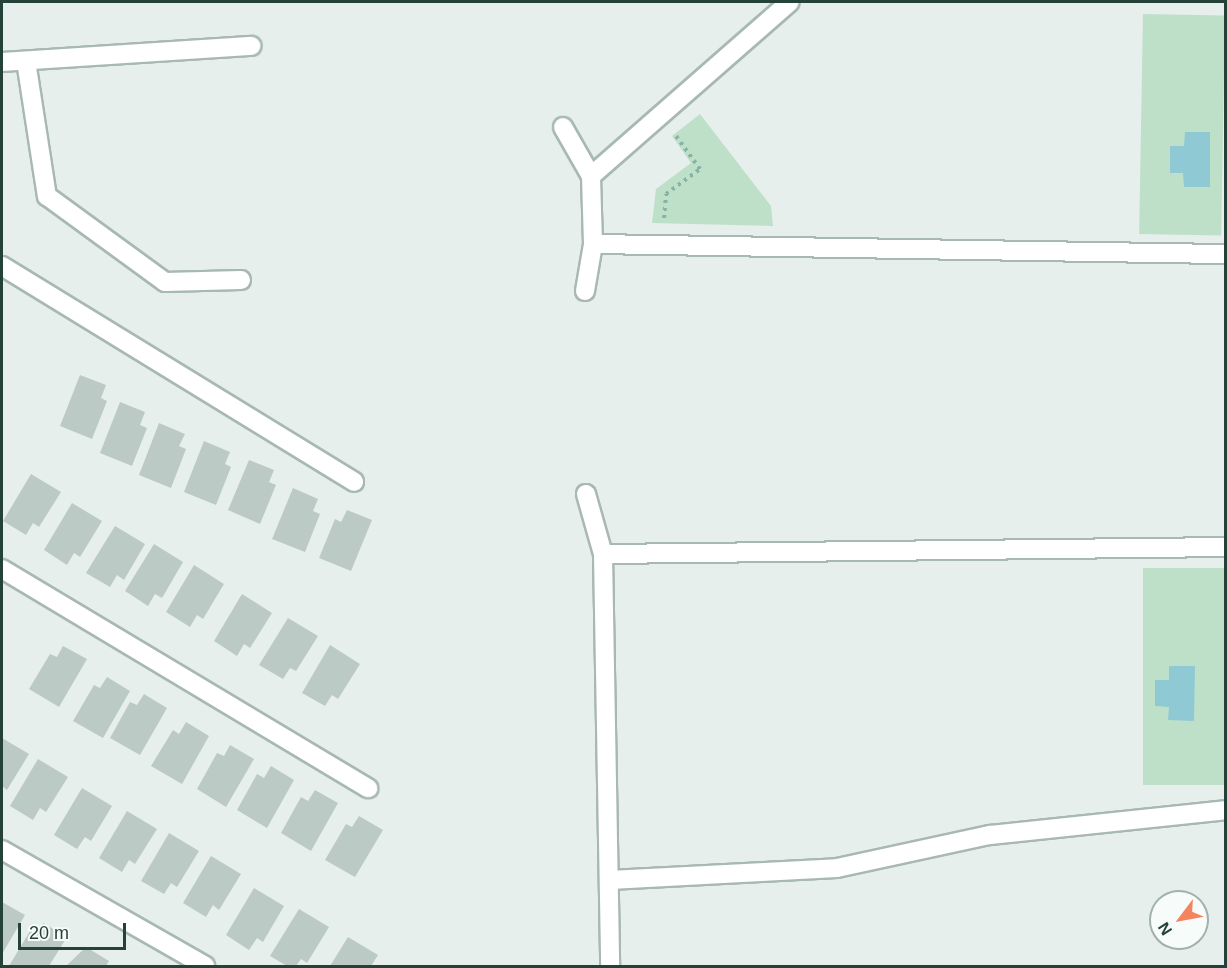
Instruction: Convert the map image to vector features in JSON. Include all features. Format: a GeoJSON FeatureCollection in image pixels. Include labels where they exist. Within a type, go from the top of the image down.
{"type":"FeatureCollection","features":[{"type":"Feature","properties":{"kind":"street"},"geometry":{"type":"LineString","coordinates":[[591,176],[790,2]]}},
{"type":"Feature","properties":{"kind":"street"},"geometry":{"type":"LineString","coordinates":[[2,62],[251,46]]}},
{"type":"Feature","properties":{"kind":"street"},"geometry":{"type":"LineString","coordinates":[[26,61],[47,196],[165,282],[242,280]]}},
{"type":"Feature","properties":{"kind":"street"},"geometry":{"type":"LineString","coordinates":[[563,127],[591,176],[593,244],[585,291]]}},
{"type":"Feature","properties":{"kind":"street"},"geometry":{"type":"LineString","coordinates":[[593,244],[1226,254]]}},
{"type":"Feature","properties":{"kind":"street"},"geometry":{"type":"LineString","coordinates":[[2,266],[354,482]]}},
{"type":"Feature","properties":{"kind":"street"},"geometry":{"type":"LineString","coordinates":[[586,494],[603,554],[610,966]]}},
{"type":"Feature","properties":{"kind":"street"},"geometry":{"type":"LineString","coordinates":[[603,554],[1226,547]]}},
{"type":"Feature","properties":{"kind":"street"},"geometry":{"type":"LineString","coordinates":[[2,569],[368,788]]}},
{"type":"Feature","properties":{"kind":"street"},"geometry":{"type":"LineString","coordinates":[[610,880],[837,868],[990,835],[1226,810]]}},
{"type":"Feature","properties":{"kind":"street"},"geometry":{"type":"LineString","coordinates":[[2,850],[205,966]]}},
{"type":"Feature","properties":{"kind":"path"},"geometry":{"type":"LineString","coordinates":[[661,116],[699,169],[666,194],[662,246]]}},
{"type":"Feature","properties":{"kind":"green space"},"geometry":{"type":"Polygon","coordinates":[[[1143,14],[1225,15],[1221,235],[1139,234],[1143,14]]]}},
{"type":"Feature","properties":{"kind":"green space"},"geometry":{"type":"Polygon","coordinates":[[[700,114],[771,206],[773,226],[652,223],[656,189],[691,163],[672,136],[700,114]]]}},
{"type":"Feature","properties":{"kind":"green space"},"geometry":{"type":"Polygon","coordinates":[[[1143,568],[1225,568],[1225,785],[1143,785],[1143,568]]]}},
{"type":"Feature","properties":{"kind":"water"},"geometry":{"type":"Polygon","coordinates":[[[1185,132],[1210,132],[1210,187],[1184,187],[1183,173],[1170,173],[1170,146],[1184,146],[1185,132]]]}},
{"type":"Feature","properties":{"kind":"water"},"geometry":{"type":"Polygon","coordinates":[[[1169,666],[1195,666],[1194,721],[1168,720],[1169,707],[1155,706],[1155,680],[1169,680],[1169,666]]]}},
{"type":"Feature","properties":{"kind":"building"},"geometry":{"type":"Polygon","coordinates":[[[80,375],[106,385],[101,398],[107,401],[92,439],[60,426],[80,375]]]}},
{"type":"Feature","properties":{"kind":"building"},"geometry":{"type":"Polygon","coordinates":[[[120,402],[145,412],[140,425],[147,428],[132,466],[100,453],[120,402]]]}},
{"type":"Feature","properties":{"kind":"building"},"geometry":{"type":"Polygon","coordinates":[[[159,423],[185,434],[179,446],[186,449],[171,488],[139,475],[159,423]]]}},
{"type":"Feature","properties":{"kind":"building"},"geometry":{"type":"Polygon","coordinates":[[[204,441],[230,452],[225,464],[231,467],[216,505],[184,492],[204,441]]]}},
{"type":"Feature","properties":{"kind":"building"},"geometry":{"type":"Polygon","coordinates":[[[249,460],[274,470],[269,482],[276,485],[260,524],[228,510],[249,460]]]}},
{"type":"Feature","properties":{"kind":"building"},"geometry":{"type":"Polygon","coordinates":[[[31,474],[61,492],[39,527],[33,523],[26,535],[3,521],[31,474]]]}},
{"type":"Feature","properties":{"kind":"building"},"geometry":{"type":"Polygon","coordinates":[[[293,488],[318,499],[313,511],[320,514],[305,552],[272,539],[293,488]]]}},
{"type":"Feature","properties":{"kind":"building"},"geometry":{"type":"Polygon","coordinates":[[[72,503],[102,521],[80,557],[74,553],[67,565],[44,550],[72,503]]]}},
{"type":"Feature","properties":{"kind":"building"},"geometry":{"type":"Polygon","coordinates":[[[347,510],[372,520],[351,571],[319,558],[335,519],[341,522],[347,510]]]}},
{"type":"Feature","properties":{"kind":"building"},"geometry":{"type":"Polygon","coordinates":[[[115,526],[145,544],[124,580],[117,575],[110,587],[86,573],[115,526]]]}},
{"type":"Feature","properties":{"kind":"building"},"geometry":{"type":"Polygon","coordinates":[[[154,544],[183,562],[162,598],[155,594],[148,606],[125,591],[154,544]]]}},
{"type":"Feature","properties":{"kind":"building"},"geometry":{"type":"Polygon","coordinates":[[[194,565],[224,584],[203,619],[197,615],[190,627],[166,612],[194,565]]]}},
{"type":"Feature","properties":{"kind":"building"},"geometry":{"type":"Polygon","coordinates":[[[242,594],[272,613],[250,648],[244,644],[237,656],[214,641],[242,594]]]}},
{"type":"Feature","properties":{"kind":"building"},"geometry":{"type":"Polygon","coordinates":[[[288,618],[318,636],[296,671],[290,668],[283,679],[259,665],[288,618]]]}},
{"type":"Feature","properties":{"kind":"building"},"geometry":{"type":"Polygon","coordinates":[[[330,645],[360,664],[338,699],[332,695],[325,706],[302,693],[330,645]]]}},
{"type":"Feature","properties":{"kind":"building"},"geometry":{"type":"Polygon","coordinates":[[[63,646],[87,659],[59,707],[29,689],[50,654],[57,657],[63,646]]]}},
{"type":"Feature","properties":{"kind":"building"},"geometry":{"type":"Polygon","coordinates":[[[107,677],[130,691],[103,738],[73,721],[94,685],[100,688],[107,677]]]}},
{"type":"Feature","properties":{"kind":"building"},"geometry":{"type":"Polygon","coordinates":[[[144,694],[167,708],[140,755],[110,738],[130,702],[137,705],[144,694]]]}},
{"type":"Feature","properties":{"kind":"building"},"geometry":{"type":"Polygon","coordinates":[[[186,722],[209,736],[182,784],[151,766],[173,730],[179,734],[186,722]]]}},
{"type":"Feature","properties":{"kind":"building"},"geometry":{"type":"Polygon","coordinates":[[[2,738],[29,754],[7,790],[2,786],[2,738]]]}},
{"type":"Feature","properties":{"kind":"building"},"geometry":{"type":"Polygon","coordinates":[[[230,745],[254,759],[226,807],[197,789],[217,753],[224,756],[230,745]]]}},
{"type":"Feature","properties":{"kind":"building"},"geometry":{"type":"Polygon","coordinates":[[[38,759],[68,777],[46,812],[40,808],[33,820],[10,806],[38,759]]]}},
{"type":"Feature","properties":{"kind":"building"},"geometry":{"type":"Polygon","coordinates":[[[271,766],[294,780],[267,828],[237,810],[257,774],[264,778],[271,766]]]}},
{"type":"Feature","properties":{"kind":"building"},"geometry":{"type":"Polygon","coordinates":[[[82,788],[112,806],[91,841],[85,837],[77,849],[54,835],[82,788]]]}},
{"type":"Feature","properties":{"kind":"building"},"geometry":{"type":"Polygon","coordinates":[[[315,790],[338,803],[311,851],[281,833],[301,797],[308,801],[315,790]]]}},
{"type":"Feature","properties":{"kind":"building"},"geometry":{"type":"Polygon","coordinates":[[[127,811],[157,829],[135,864],[129,860],[122,872],[99,858],[127,811]]]}},
{"type":"Feature","properties":{"kind":"building"},"geometry":{"type":"Polygon","coordinates":[[[359,816],[383,830],[355,877],[325,860],[346,824],[352,827],[359,816]]]}},
{"type":"Feature","properties":{"kind":"building"},"geometry":{"type":"Polygon","coordinates":[[[169,833],[199,851],[177,887],[171,883],[164,894],[141,881],[169,833]]]}},
{"type":"Feature","properties":{"kind":"building"},"geometry":{"type":"Polygon","coordinates":[[[211,856],[241,874],[219,910],[213,905],[206,917],[183,903],[211,856]]]}},
{"type":"Feature","properties":{"kind":"building"},"geometry":{"type":"Polygon","coordinates":[[[254,888],[284,906],[263,942],[257,938],[249,950],[226,935],[254,888]]]}},
{"type":"Feature","properties":{"kind":"building"},"geometry":{"type":"Polygon","coordinates":[[[2,902],[25,915],[2,954],[2,902]]]}},
{"type":"Feature","properties":{"kind":"building"},"geometry":{"type":"Polygon","coordinates":[[[299,909],[329,927],[307,963],[301,959],[296,966],[287,966],[270,956],[299,909]]]}},
{"type":"Feature","properties":{"kind":"building"},"geometry":{"type":"Polygon","coordinates":[[[43,923],[67,937],[49,966],[9,966],[30,931],[36,935],[43,923]]]}},
{"type":"Feature","properties":{"kind":"building"},"geometry":{"type":"Polygon","coordinates":[[[348,937],[378,955],[371,966],[330,966],[348,937]]]}},
{"type":"Feature","properties":{"kind":"building"},"geometry":{"type":"Polygon","coordinates":[[[86,947],[109,961],[106,966],[66,966],[86,947]]]}}]}
